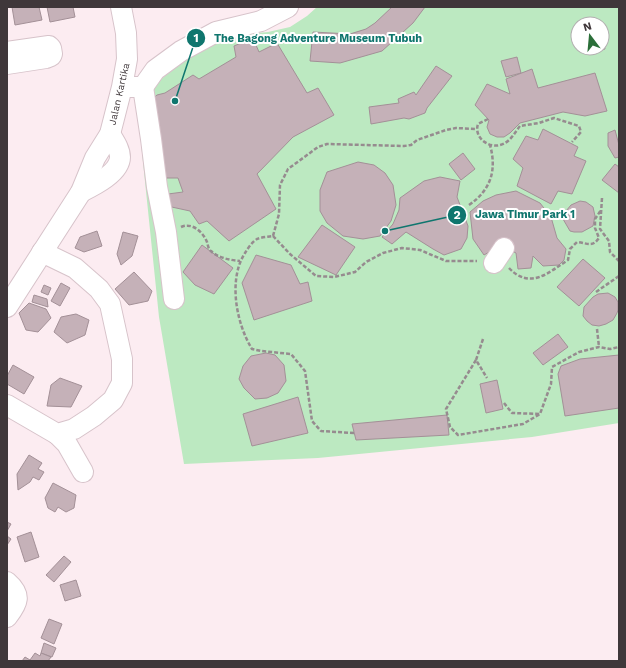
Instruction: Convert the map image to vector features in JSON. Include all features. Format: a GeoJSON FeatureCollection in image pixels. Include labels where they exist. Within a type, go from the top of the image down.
{"type":"FeatureCollection","features":[{"type":"Feature","properties":{"kind":"street","name":"Jalan Kartika"},"geometry":{"type":"LineString","coordinates":[[7,307],[81,192],[104,179],[119,163],[120,157],[118,147],[110,134],[122,87],[127,59],[126,33],[121,7]]}},
{"type":"Feature","properties":{"kind":"street"},"geometry":{"type":"LineString","coordinates":[[174,299],[166,232],[157,187],[143,87],[155,70],[181,51],[216,32],[261,21],[288,7]]}},
{"type":"Feature","properties":{"kind":"street"},"geometry":{"type":"LineString","coordinates":[[7,52],[45,46],[51,48],[52,54],[46,58],[7,64]]}},
{"type":"Feature","properties":{"kind":"street"},"geometry":{"type":"LineString","coordinates":[[122,87],[143,87]]}},
{"type":"Feature","properties":{"kind":"street"},"geometry":{"type":"LineString","coordinates":[[42,252],[75,268],[99,289],[110,304],[122,360],[122,383],[113,400],[94,416],[74,429],[58,434]]}},
{"type":"Feature","properties":{"kind":"street"},"geometry":{"type":"LineString","coordinates":[[7,405],[58,434],[67,444],[83,472]]}},
{"type":"Feature","properties":{"kind":"street"},"geometry":{"type":"LineString","coordinates":[[7,582],[16,593],[17,599],[15,606],[7,617]]}},
{"type":"Feature","properties":{"kind":"path"},"geometry":{"type":"LineString","coordinates":[[476,129],[484,143],[497,146],[506,143],[520,126],[538,123],[554,118],[579,126],[581,132],[572,142]]}},
{"type":"Feature","properties":{"kind":"path"},"geometry":{"type":"LineString","coordinates":[[476,129],[478,124],[488,119]]}},
{"type":"Feature","properties":{"kind":"path"},"geometry":{"type":"LineString","coordinates":[[273,236],[279,214],[280,185],[288,169],[323,145],[404,146],[411,145],[418,140],[446,130],[456,128],[476,129]]}},
{"type":"Feature","properties":{"kind":"path"},"geometry":{"type":"LineString","coordinates":[[469,205],[477,200],[484,192],[492,178],[493,157],[490,145]]}},
{"type":"Feature","properties":{"kind":"path"},"geometry":{"type":"LineString","coordinates":[[602,198],[600,229],[609,241],[610,252],[619,261]]}},
{"type":"Feature","properties":{"kind":"path"},"geometry":{"type":"LineString","coordinates":[[273,236],[290,254],[316,276],[334,277],[355,272],[366,262],[383,253],[402,248],[420,250],[446,260],[468,260],[499,255],[516,275],[527,278],[536,278],[549,273],[568,260],[570,249],[577,242],[585,242],[590,245],[595,243],[599,238],[595,228],[595,219],[601,210]]}},
{"type":"Feature","properties":{"kind":"path"},"geometry":{"type":"LineString","coordinates":[[186,225],[191,226],[203,234],[209,250],[215,254],[227,259],[240,261]]}},
{"type":"Feature","properties":{"kind":"path"},"geometry":{"type":"LineString","coordinates":[[273,236],[257,239],[248,248],[240,261],[237,270],[236,304],[244,334],[252,349],[291,354],[305,371],[312,421],[321,431],[354,433]]}},
{"type":"Feature","properties":{"kind":"path"},"geometry":{"type":"LineString","coordinates":[[596,292],[619,276]]}},
{"type":"Feature","properties":{"kind":"path"},"geometry":{"type":"LineString","coordinates":[[597,329],[599,347]]}},
{"type":"Feature","properties":{"kind":"path"},"geometry":{"type":"LineString","coordinates":[[483,340],[476,360],[446,409],[450,427],[458,435],[523,424],[540,414],[551,384],[552,367],[579,352],[599,347],[610,349],[619,347]]}},
{"type":"Feature","properties":{"kind":"path"},"geometry":{"type":"LineString","coordinates":[[476,360],[487,378]]}},
{"type":"Feature","properties":{"kind":"path"},"geometry":{"type":"LineString","coordinates":[[504,402],[512,413],[540,414]]}},
{"type":"Feature","properties":{"kind":"green space"},"geometry":{"type":"Polygon","coordinates":[[[317,7],[619,7],[619,423],[532,437],[318,458],[184,464],[159,317],[137,104],[160,80],[198,49],[236,35],[268,32],[290,27],[307,16],[317,7]]]}},
{"type":"Feature","properties":{"kind":"building"},"geometry":{"type":"Polygon","coordinates":[[[12,7],[39,7],[42,20],[15,25],[12,7]]]}},
{"type":"Feature","properties":{"kind":"building"},"geometry":{"type":"Polygon","coordinates":[[[47,7],[73,7],[75,17],[50,22],[47,7]]]}},
{"type":"Feature","properties":{"kind":"building"},"geometry":{"type":"Polygon","coordinates":[[[392,7],[425,7],[413,23],[382,51],[340,63],[310,61],[313,32],[350,34],[366,29],[375,23],[392,7]]]}},
{"type":"Feature","properties":{"kind":"building"},"geometry":{"type":"Polygon","coordinates":[[[253,38],[259,52],[277,43],[307,93],[318,88],[334,115],[293,137],[257,174],[276,209],[229,241],[207,221],[199,224],[190,211],[167,206],[168,194],[183,192],[178,178],[163,178],[151,100],[157,95],[165,93],[193,75],[199,79],[236,57],[234,46],[253,38]]]}},
{"type":"Feature","properties":{"kind":"building"},"geometry":{"type":"Polygon","coordinates":[[[517,57],[521,73],[506,77],[501,61],[517,57]]]}},
{"type":"Feature","properties":{"kind":"building"},"geometry":{"type":"Polygon","coordinates":[[[436,66],[452,76],[427,108],[425,113],[409,119],[404,118],[371,124],[369,107],[399,103],[398,99],[414,92],[416,95],[436,66]]]}},
{"type":"Feature","properties":{"kind":"building"},"geometry":{"type":"Polygon","coordinates":[[[532,69],[538,88],[595,73],[607,111],[585,116],[563,112],[520,123],[504,137],[497,137],[490,134],[487,127],[489,120],[475,105],[487,84],[510,94],[506,79],[532,69]]]}},
{"type":"Feature","properties":{"kind":"building"},"geometry":{"type":"Polygon","coordinates":[[[543,129],[578,147],[574,156],[586,161],[572,194],[558,191],[551,204],[517,186],[523,168],[513,159],[526,136],[538,140],[543,129]]]}},
{"type":"Feature","properties":{"kind":"building"},"geometry":{"type":"Polygon","coordinates":[[[615,130],[619,145],[619,157],[615,158],[608,146],[608,133],[615,130]]]}},
{"type":"Feature","properties":{"kind":"building"},"geometry":{"type":"Polygon","coordinates":[[[463,153],[475,169],[461,180],[449,164],[463,153]]]}},
{"type":"Feature","properties":{"kind":"building"},"geometry":{"type":"Polygon","coordinates":[[[358,162],[374,165],[385,173],[393,185],[396,205],[391,221],[380,236],[363,239],[343,236],[327,223],[320,211],[320,190],[327,172],[358,162]]]}},
{"type":"Feature","properties":{"kind":"building"},"geometry":{"type":"Polygon","coordinates":[[[615,164],[619,167],[619,193],[602,180],[615,164]]]}},
{"type":"Feature","properties":{"kind":"building"},"geometry":{"type":"Polygon","coordinates":[[[440,177],[460,181],[457,197],[468,226],[467,238],[461,249],[444,255],[406,232],[392,244],[382,237],[393,224],[399,210],[400,198],[424,181],[440,177]]]}},
{"type":"Feature","properties":{"kind":"building"},"geometry":{"type":"Polygon","coordinates":[[[516,191],[540,203],[551,217],[557,238],[566,249],[564,260],[559,265],[543,266],[533,256],[531,268],[518,269],[516,253],[501,245],[484,255],[473,239],[470,212],[483,201],[496,195],[516,191]]]}},
{"type":"Feature","properties":{"kind":"building"},"geometry":{"type":"Polygon","coordinates":[[[580,201],[586,202],[593,207],[595,216],[593,226],[582,232],[570,231],[563,219],[566,211],[571,205],[580,201]]]}},
{"type":"Feature","properties":{"kind":"building"},"geometry":{"type":"Polygon","coordinates":[[[322,225],[355,247],[336,275],[298,257],[322,225]]]}},
{"type":"Feature","properties":{"kind":"building"},"geometry":{"type":"Polygon","coordinates":[[[97,231],[102,246],[84,252],[75,248],[80,237],[97,231]]]}},
{"type":"Feature","properties":{"kind":"building"},"geometry":{"type":"Polygon","coordinates":[[[123,232],[138,236],[132,256],[121,265],[117,254],[123,232]]]}},
{"type":"Feature","properties":{"kind":"building"},"geometry":{"type":"Polygon","coordinates":[[[202,245],[233,268],[214,294],[195,285],[183,272],[202,245]]]}},
{"type":"Feature","properties":{"kind":"building"},"geometry":{"type":"Polygon","coordinates":[[[256,255],[291,265],[300,284],[308,282],[312,301],[254,320],[242,283],[256,255]]]}},
{"type":"Feature","properties":{"kind":"building"},"geometry":{"type":"Polygon","coordinates":[[[583,259],[605,278],[579,306],[557,287],[583,259]]]}},
{"type":"Feature","properties":{"kind":"building"},"geometry":{"type":"Polygon","coordinates":[[[134,272],[152,291],[148,301],[129,305],[115,289],[134,272]]]}},
{"type":"Feature","properties":{"kind":"building"},"geometry":{"type":"Polygon","coordinates":[[[61,283],[70,288],[60,306],[51,301],[61,283]]]}},
{"type":"Feature","properties":{"kind":"building"},"geometry":{"type":"Polygon","coordinates":[[[44,285],[51,288],[48,295],[41,292],[44,285]]]}},
{"type":"Feature","properties":{"kind":"building"},"geometry":{"type":"Polygon","coordinates":[[[608,293],[615,297],[618,302],[617,313],[613,320],[606,324],[599,326],[592,325],[583,316],[584,307],[593,297],[598,294],[608,293]]]}},
{"type":"Feature","properties":{"kind":"building"},"geometry":{"type":"Polygon","coordinates":[[[34,295],[47,299],[48,307],[32,302],[34,295]]]}},
{"type":"Feature","properties":{"kind":"building"},"geometry":{"type":"Polygon","coordinates":[[[29,303],[46,309],[51,318],[38,332],[26,330],[19,313],[29,303]]]}},
{"type":"Feature","properties":{"kind":"building"},"geometry":{"type":"Polygon","coordinates":[[[76,314],[89,320],[85,335],[67,343],[54,332],[61,317],[76,314]]]}},
{"type":"Feature","properties":{"kind":"building"},"geometry":{"type":"Polygon","coordinates":[[[558,334],[568,347],[543,365],[533,353],[558,334]]]}},
{"type":"Feature","properties":{"kind":"building"},"geometry":{"type":"Polygon","coordinates":[[[266,353],[275,355],[284,365],[286,381],[278,393],[267,398],[255,399],[244,388],[239,379],[243,366],[251,356],[266,353]]]}},
{"type":"Feature","properties":{"kind":"building"},"geometry":{"type":"Polygon","coordinates":[[[619,355],[619,408],[565,416],[558,374],[561,366],[580,359],[619,355]]]}},
{"type":"Feature","properties":{"kind":"building"},"geometry":{"type":"Polygon","coordinates":[[[13,365],[34,377],[24,394],[7,384],[7,376],[13,365]]]}},
{"type":"Feature","properties":{"kind":"building"},"geometry":{"type":"Polygon","coordinates":[[[60,378],[82,386],[71,407],[47,406],[51,385],[60,378]]]}},
{"type":"Feature","properties":{"kind":"building"},"geometry":{"type":"Polygon","coordinates":[[[497,380],[503,409],[486,413],[480,384],[497,380]]]}},
{"type":"Feature","properties":{"kind":"building"},"geometry":{"type":"Polygon","coordinates":[[[298,397],[308,433],[252,446],[243,414],[298,397]]]}},
{"type":"Feature","properties":{"kind":"building"},"geometry":{"type":"Polygon","coordinates":[[[447,415],[449,435],[356,440],[352,424],[447,415]]]}},
{"type":"Feature","properties":{"kind":"building"},"geometry":{"type":"Polygon","coordinates":[[[29,455],[42,463],[38,469],[44,472],[39,480],[33,477],[30,482],[18,490],[17,474],[29,455]]]}},
{"type":"Feature","properties":{"kind":"building"},"geometry":{"type":"Polygon","coordinates":[[[53,483],[76,495],[74,508],[66,512],[58,507],[55,512],[48,508],[45,498],[53,483]]]}},
{"type":"Feature","properties":{"kind":"building"},"geometry":{"type":"Polygon","coordinates":[[[7,522],[11,524],[7,531],[7,522]]]}},
{"type":"Feature","properties":{"kind":"building"},"geometry":{"type":"Polygon","coordinates":[[[31,532],[39,557],[25,562],[17,537],[31,532]]]}},
{"type":"Feature","properties":{"kind":"building"},"geometry":{"type":"Polygon","coordinates":[[[7,536],[11,539],[7,545],[7,536]]]}},
{"type":"Feature","properties":{"kind":"building"},"geometry":{"type":"Polygon","coordinates":[[[64,556],[71,562],[54,582],[46,575],[64,556]]]}},
{"type":"Feature","properties":{"kind":"building"},"geometry":{"type":"Polygon","coordinates":[[[76,580],[81,596],[65,601],[60,585],[76,580]]]}},
{"type":"Feature","properties":{"kind":"building"},"geometry":{"type":"Polygon","coordinates":[[[49,619],[62,624],[54,644],[41,638],[49,619]]]}},
{"type":"Feature","properties":{"kind":"building"},"geometry":{"type":"Polygon","coordinates":[[[44,643],[56,648],[52,657],[41,653],[44,643]]]}},
{"type":"Feature","properties":{"kind":"building"},"geometry":{"type":"Polygon","coordinates":[[[35,653],[40,656],[41,653],[51,657],[48,661],[30,660],[35,653]]]}},
{"type":"Feature","properties":{"kind":"building"},"geometry":{"type":"Polygon","coordinates":[[[25,657],[30,660],[32,661],[22,661],[25,657]]]}},
{"type":"Feature","properties":{"kind":"place","name":"The Bagong Adventure Museum Tubuh"},"geometry":{"type":"Point","coordinates":[175,101]}},
{"type":"Feature","properties":{"kind":"place","name":"Jawa Timur Park 1"},"geometry":{"type":"Point","coordinates":[385,231]}}]}
